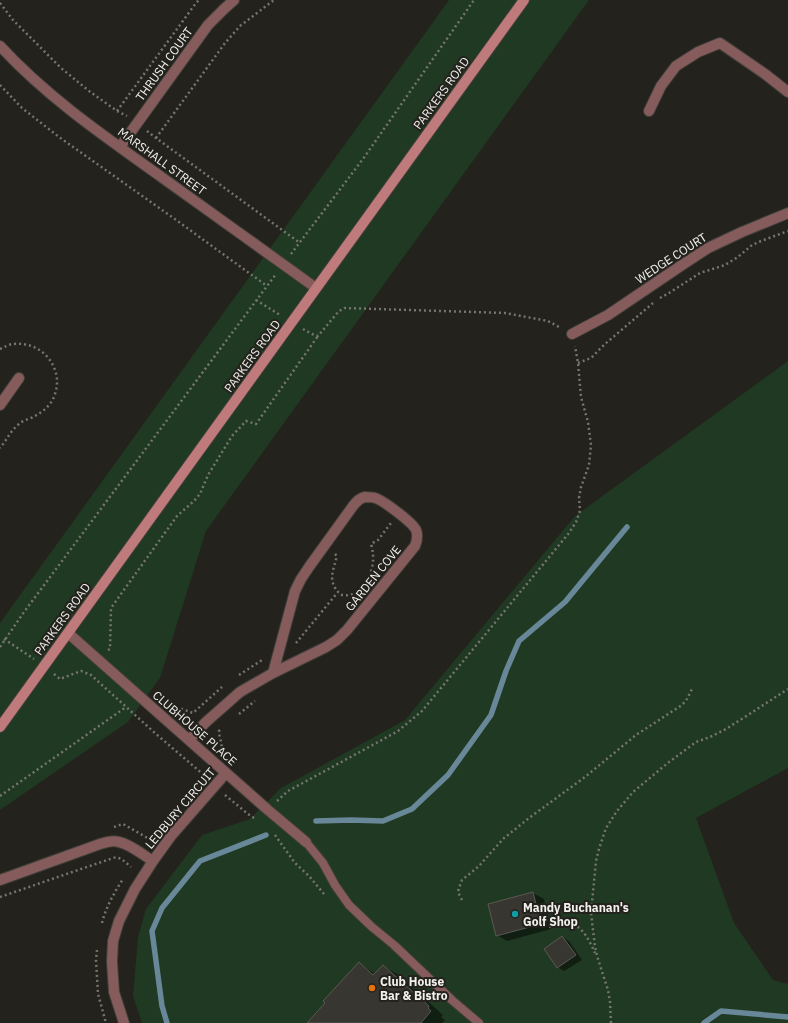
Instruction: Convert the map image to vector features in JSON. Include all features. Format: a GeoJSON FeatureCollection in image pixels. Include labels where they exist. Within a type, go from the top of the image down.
{"type":"FeatureCollection","features":[{"type":"Feature","properties":{"kind":"main road","name":"PARKERS ROAD"},"geometry":{"type":"LineString","coordinates":[[0,727],[524,0]]}},
{"type":"Feature","properties":{"kind":"street","name":"THRUSH COURT"},"geometry":{"type":"LineString","coordinates":[[120,147],[208,25],[234,0]]}},
{"type":"Feature","properties":{"kind":"street"},"geometry":{"type":"LineString","coordinates":[[649,111],[661,86],[676,66],[698,52],[720,43],[788,92]]}},
{"type":"Feature","properties":{"kind":"street","name":"MARSHALL STREET"},"geometry":{"type":"LineString","coordinates":[[0,46],[19,66],[66,108],[316,288]]}},
{"type":"Feature","properties":{"kind":"street","name":"WEDGE COURT"},"geometry":{"type":"LineString","coordinates":[[572,334],[608,315],[708,248],[788,213]]}},
{"type":"Feature","properties":{"kind":"street"},"geometry":{"type":"LineString","coordinates":[[0,405],[19,378]]}},
{"type":"Feature","properties":{"kind":"street","name":"GARDEN COVE"},"geometry":{"type":"LineString","coordinates":[[189,740],[206,722],[240,692],[273,673],[326,647],[337,640],[347,630],[415,546],[417,531],[413,525],[386,503],[375,498],[366,497],[359,500],[353,506],[301,579],[295,591],[273,673]]}},
{"type":"Feature","properties":{"kind":"street","name":"CLUBHOUSE PLACE"},"geometry":{"type":"LineString","coordinates":[[68,633],[306,842]]}},
{"type":"Feature","properties":{"kind":"street","name":"LEDBURY CIRCUIT"},"geometry":{"type":"LineString","coordinates":[[124,1023],[114,992],[112,962],[114,940],[119,922],[135,889],[153,861],[171,836],[226,773]]}},
{"type":"Feature","properties":{"kind":"street","name":"LEDBURY CIRCUIT"},"geometry":{"type":"LineString","coordinates":[[0,880],[108,842],[118,841],[126,844],[153,861]]}},
{"type":"Feature","properties":{"kind":"lane"},"geometry":{"type":"LineString","coordinates":[[306,842],[322,863],[349,905],[453,1001],[480,1023]]}},
{"type":"Feature","properties":{"kind":"path"},"geometry":{"type":"LineString","coordinates":[[117,111],[199,0]]}},
{"type":"Feature","properties":{"kind":"path"},"geometry":{"type":"LineString","coordinates":[[156,138],[225,43],[240,26],[274,0]]}},
{"type":"Feature","properties":{"kind":"path"},"geometry":{"type":"LineString","coordinates":[[0,647],[4,639],[33,599],[266,286],[363,159],[474,0]]}},
{"type":"Feature","properties":{"kind":"path"},"geometry":{"type":"LineString","coordinates":[[0,85],[22,108],[59,137],[266,286]]}},
{"type":"Feature","properties":{"kind":"path"},"geometry":{"type":"LineString","coordinates":[[578,363],[591,358],[656,300],[700,273],[725,265],[756,243],[788,231]]}},
{"type":"Feature","properties":{"kind":"path"},"geometry":{"type":"LineString","coordinates":[[256,300],[291,323],[318,336]]}},
{"type":"Feature","properties":{"kind":"path"},"geometry":{"type":"LineString","coordinates":[[4,639],[44,666],[60,679],[81,672],[91,675],[156,734],[206,776],[215,786],[257,820],[288,791],[398,731],[422,711],[569,533],[576,522],[580,511],[579,498],[581,487],[589,465],[591,445],[588,422],[581,397],[578,363],[572,334],[548,321],[505,313],[345,308],[339,311],[318,336],[256,424],[246,421],[232,436],[208,475],[200,494],[177,516],[110,608],[110,649],[88,673]]}},
{"type":"Feature","properties":{"kind":"path"},"geometry":{"type":"LineString","coordinates":[[0,349],[14,344],[30,345],[38,348],[47,355],[52,362],[56,371],[57,386],[53,400],[46,408],[35,416],[16,426],[0,448]]}},
{"type":"Feature","properties":{"kind":"path"},"geometry":{"type":"LineString","coordinates":[[324,547],[337,556],[332,573],[332,580],[333,585],[338,592]]}},
{"type":"Feature","properties":{"kind":"path"},"geometry":{"type":"LineString","coordinates":[[234,678],[263,658]]}},
{"type":"Feature","properties":{"kind":"path"},"geometry":{"type":"LineString","coordinates":[[156,734],[176,710],[179,709],[193,713],[224,686]]}},
{"type":"Feature","properties":{"kind":"path"},"geometry":{"type":"LineString","coordinates":[[462,900],[458,892],[462,880],[479,866],[503,839],[585,777],[636,735],[682,705],[692,689]]}},
{"type":"Feature","properties":{"kind":"path"},"geometry":{"type":"LineString","coordinates":[[611,1023],[608,990],[595,947],[591,913],[593,887],[599,849],[610,821],[633,792],[684,750],[696,742],[726,729],[788,689]]}},
{"type":"Feature","properties":{"kind":"path"},"geometry":{"type":"LineString","coordinates":[[0,796],[126,707]]}},
{"type":"Feature","properties":{"kind":"path"},"geometry":{"type":"LineString","coordinates":[[274,834],[295,863],[309,876],[327,898]]}},
{"type":"Feature","properties":{"kind":"path"},"geometry":{"type":"LineString","coordinates":[[0,897],[116,857],[121,858],[131,867]]}},
{"type":"Feature","properties":{"kind":"path"},"geometry":{"type":"LineString","coordinates":[[550,927],[563,923],[570,923],[579,928],[593,947],[598,959]]}},
{"type":"Feature","properties":{"kind":"green space"},"geometry":{"type":"Polygon","coordinates":[[[449,0],[589,0],[206,531],[160,678],[128,722],[0,810],[0,623],[449,0]]]}},
{"type":"Feature","properties":{"kind":"green space"},"geometry":{"type":"Polygon","coordinates":[[[788,361],[788,768],[696,818],[734,923],[773,980],[788,984],[788,1023],[142,1023],[133,996],[138,937],[146,909],[202,835],[250,819],[281,788],[405,720],[575,516],[788,361]]]}},
{"type":"Feature","properties":{"kind":"building","name":"Mandy Buchanan's Golf Shop"},"geometry":{"type":"Polygon","coordinates":[[[533,892],[541,924],[496,936],[488,904],[533,892]]]}},
{"type":"Feature","properties":{"kind":"building"},"geometry":{"type":"Polygon","coordinates":[[[562,936],[576,955],[557,968],[544,949],[562,936]]]}},
{"type":"Feature","properties":{"kind":"building","name":"Club House Bar & Bistro"},"geometry":{"type":"Polygon","coordinates":[[[359,962],[373,975],[383,965],[429,1006],[428,1008],[431,1011],[421,1023],[307,1023],[325,1003],[323,1001],[359,962]]]}},
{"type":"Feature","properties":{"kind":"waterway"},"geometry":{"type":"LineString","coordinates":[[316,821],[383,821],[412,809],[448,775],[491,715],[506,671],[519,641],[565,602],[627,527]]}},
{"type":"Feature","properties":{"kind":"waterway"},"geometry":{"type":"LineString","coordinates":[[167,1023],[162,1006],[152,931],[162,908],[200,861],[266,835]]}},
{"type":"Feature","properties":{"kind":"waterway"},"geometry":{"type":"LineString","coordinates":[[704,1023],[721,1011],[788,1017]]}},
{"type":"Feature","properties":{"kind":"place","name":"Mandy Buchanan's Golf Shop"},"geometry":{"type":"Point","coordinates":[515,914]}},
{"type":"Feature","properties":{"kind":"place","name":"Club House Bar & Bistro"},"geometry":{"type":"Point","coordinates":[372,988]}}]}
